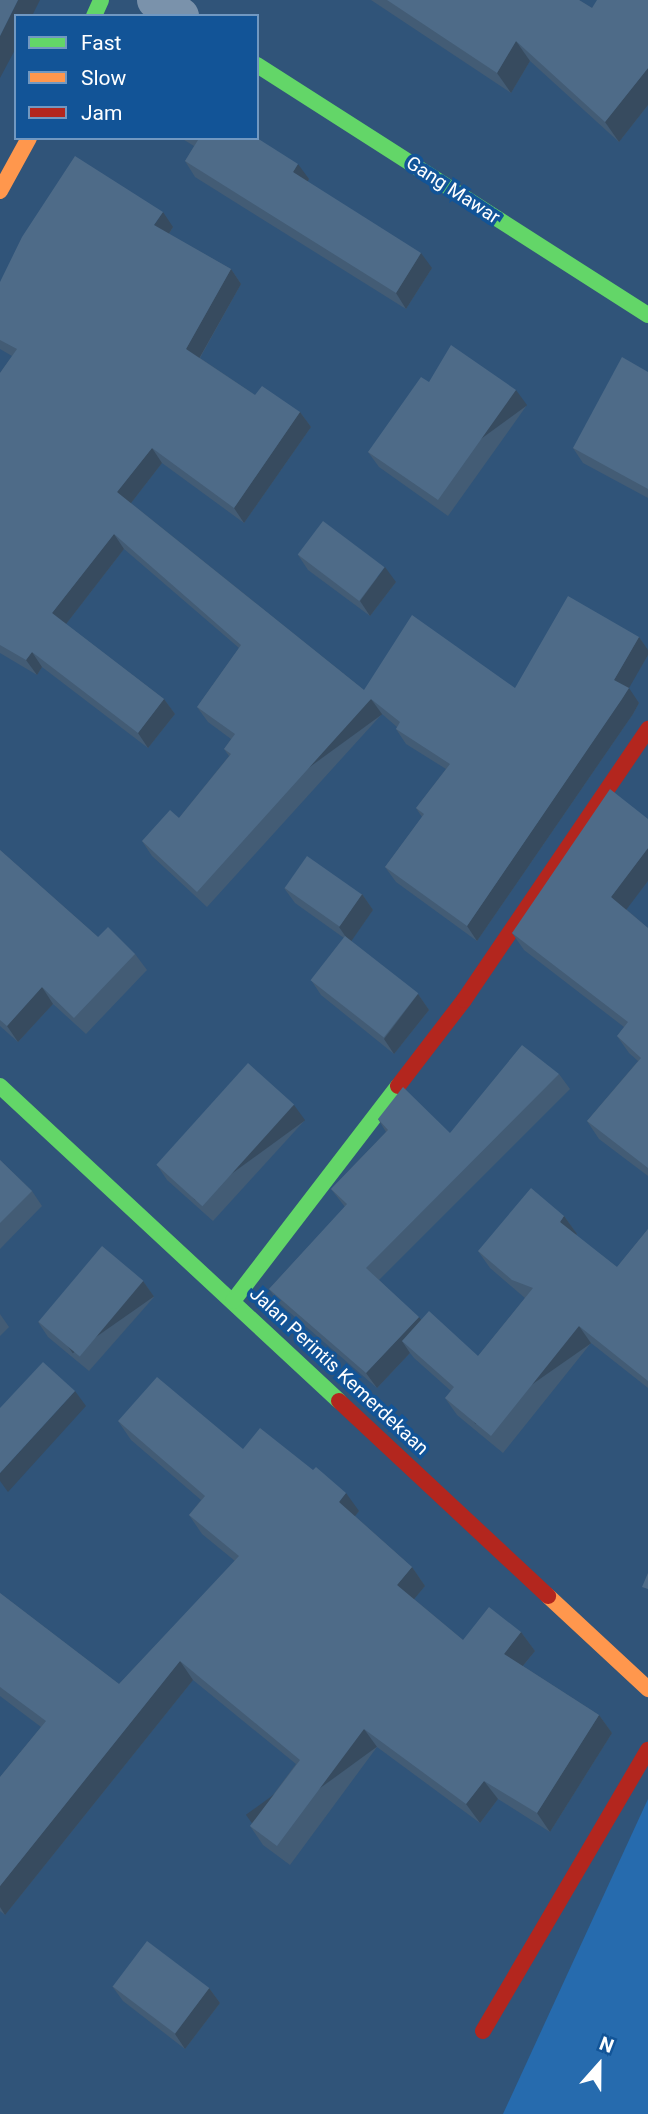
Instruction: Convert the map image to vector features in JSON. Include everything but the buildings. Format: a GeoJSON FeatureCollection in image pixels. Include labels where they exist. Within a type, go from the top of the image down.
{"type":"FeatureCollection","features":[{"type":"Feature","properties":{"kind":"main road","name":"Gang Mawar"},"geometry":{"type":"LineString","coordinates":[[259,66],[648,315]]}},
{"type":"Feature","properties":{"kind":"main road"},"geometry":{"type":"LineString","coordinates":[[0,191],[28,140]]}},
{"type":"Feature","properties":{"kind":"main road"},"geometry":{"type":"LineString","coordinates":[[233,1301],[464,999],[648,729]]}},
{"type":"Feature","properties":{"kind":"main road","name":"Jalan Perintis Kemerdekaan"},"geometry":{"type":"LineString","coordinates":[[0,1086],[648,1689]]}},
{"type":"Feature","properties":{"kind":"main road"},"geometry":{"type":"LineString","coordinates":[[483,2031],[648,1750]]}},
{"type":"Feature","properties":{"kind":"street"},"geometry":{"type":"LineString","coordinates":[[156,0],[177,14]]}},
{"type":"Feature","properties":{"kind":"shaded area"},"geometry":{"type":"Polygon","coordinates":[[[648,1799],[648,2114],[503,2114],[648,1799]]]}},
{"type":"Feature","properties":{"kind":"traffic: fast"},"geometry":{"type":"LineString","coordinates":[[95,14],[101,0]]}},
{"type":"Feature","properties":{"kind":"traffic: fast"},"geometry":{"type":"LineString","coordinates":[[259,66],[648,315]]}},
{"type":"Feature","properties":{"kind":"traffic: fast"},"geometry":{"type":"LineString","coordinates":[[0,1086],[339,1401]]}},
{"type":"Feature","properties":{"kind":"traffic: fast"},"geometry":{"type":"LineString","coordinates":[[233,1301],[398,1086]]}},
{"type":"Feature","properties":{"kind":"traffic: slow"},"geometry":{"type":"LineString","coordinates":[[0,191],[28,140]]}},
{"type":"Feature","properties":{"kind":"traffic: slow"},"geometry":{"type":"LineString","coordinates":[[548,1596],[648,1689]]}},
{"type":"Feature","properties":{"kind":"traffic: jam"},"geometry":{"type":"LineString","coordinates":[[398,1086],[464,1000],[648,729]]}},
{"type":"Feature","properties":{"kind":"traffic: jam"},"geometry":{"type":"LineString","coordinates":[[339,1401],[548,1596]]}},
{"type":"Feature","properties":{"kind":"traffic: jam"},"geometry":{"type":"LineString","coordinates":[[483,2031],[648,1750]]}}]}
